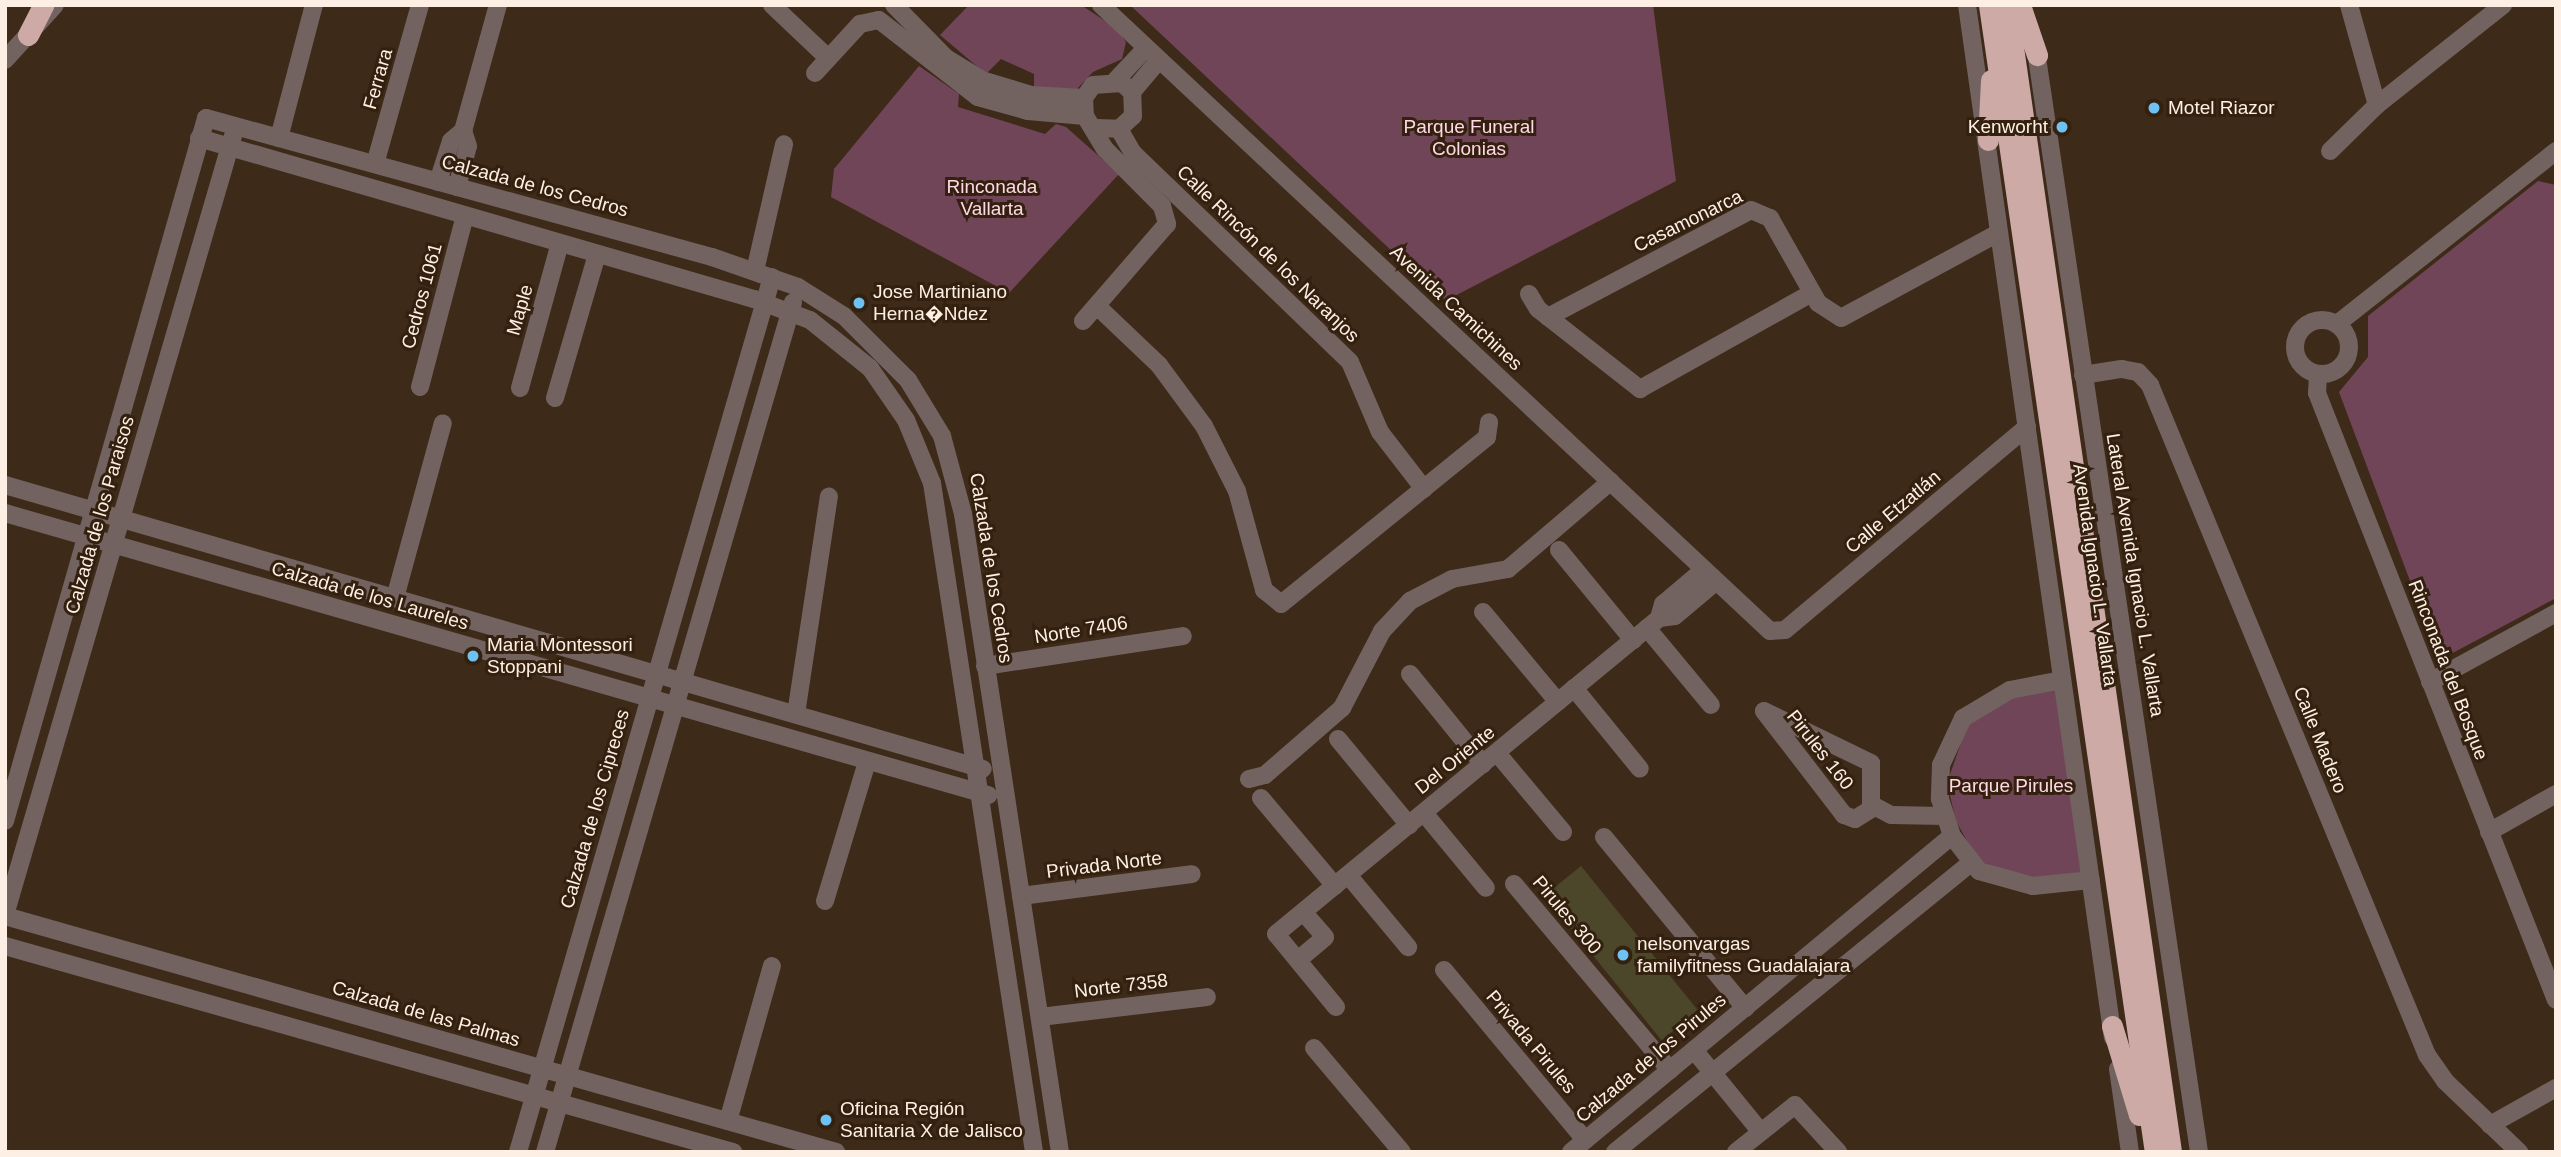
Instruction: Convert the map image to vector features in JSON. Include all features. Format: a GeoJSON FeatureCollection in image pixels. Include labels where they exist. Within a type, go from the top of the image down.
{"type":"FeatureCollection","features":[{"type":"Feature","properties":{"kind":"highway"},"geometry":{"type":"LineString","coordinates":[[28,35],[43,5]]}},
{"type":"Feature","properties":{"kind":"highway","name":"Avenida Ignacio L. Vallarta"},"geometry":{"type":"LineString","coordinates":[[1989,5],[2152,1152]]}},
{"type":"Feature","properties":{"kind":"highway","name":"Avenida Ignacio L. Vallarta"},"geometry":{"type":"LineString","coordinates":[[2007,5],[2171,1152]]}},
{"type":"Feature","properties":{"kind":"highway"},"geometry":{"type":"LineString","coordinates":[[2020,5],[2037,55]]}},
{"type":"Feature","properties":{"kind":"highway"},"geometry":{"type":"LineString","coordinates":[[1988,139],[1994,36]]}},
{"type":"Feature","properties":{"kind":"highway"},"geometry":{"type":"LineString","coordinates":[[2112,1026],[2152,1152]]}},
{"type":"Feature","properties":{"kind":"street"},"geometry":{"type":"LineString","coordinates":[[5,60],[55,5]]}},
{"type":"Feature","properties":{"kind":"street"},"geometry":{"type":"LineString","coordinates":[[279,138],[314,5]]}},
{"type":"Feature","properties":{"kind":"street","name":"Ferrara"},"geometry":{"type":"LineString","coordinates":[[375,164],[420,5]]}},
{"type":"Feature","properties":{"kind":"street"},"geometry":{"type":"LineString","coordinates":[[457,187],[468,146],[463,131],[498,5]]}},
{"type":"Feature","properties":{"kind":"street"},"geometry":{"type":"LineString","coordinates":[[772,5],[828,58]]}},
{"type":"Feature","properties":{"kind":"street"},"geometry":{"type":"LineString","coordinates":[[894,5],[918,42]]}},
{"type":"Feature","properties":{"kind":"street","name":"Avenida Camichines"},"geometry":{"type":"LineString","coordinates":[[1101,5],[1611,481],[1759,624],[1786,630]]}},
{"type":"Feature","properties":{"kind":"street"},"geometry":{"type":"LineString","coordinates":[[1967,5],[2130,1152]]}},
{"type":"Feature","properties":{"kind":"street","name":"Lateral Avenida Ignacio L. Vallarta"},"geometry":{"type":"LineString","coordinates":[[2030,5],[2199,1152]]}},
{"type":"Feature","properties":{"kind":"street"},"geometry":{"type":"LineString","coordinates":[[2349,5],[2377,105]]}},
{"type":"Feature","properties":{"kind":"street"},"geometry":{"type":"LineString","coordinates":[[2330,151],[2377,105],[2503,5]]}},
{"type":"Feature","properties":{"kind":"street"},"geometry":{"type":"LineString","coordinates":[[815,73],[860,23],[879,20],[965,70],[1006,98],[1088,114],[1119,129],[1133,116],[1132,92],[1160,60]]}},
{"type":"Feature","properties":{"kind":"street"},"geometry":{"type":"LineString","coordinates":[[1146,48],[1116,80],[1093,85],[1088,114],[1105,149],[1147,177],[1162,206],[1167,224]]}},
{"type":"Feature","properties":{"kind":"street"},"geometry":{"type":"LineString","coordinates":[[1116,80],[1132,92]]}},
{"type":"Feature","properties":{"kind":"street","name":"Calzada de los Cedros"},"geometry":{"type":"LineString","coordinates":[[206,118],[764,274],[798,287],[844,316],[886,353],[942,436],[956,477],[1060,1152]]}},
{"type":"Feature","properties":{"kind":"street","name":"Calzada de los Paraisos"},"geometry":{"type":"LineString","coordinates":[[5,821],[206,118]]}},
{"type":"Feature","properties":{"kind":"street","name":"Calzada de los Paraisos"},"geometry":{"type":"LineString","coordinates":[[5,916],[236,126]]}},
{"type":"Feature","properties":{"kind":"street","name":"Calle Rincón de los Naranjos"},"geometry":{"type":"LineString","coordinates":[[1119,129],[1147,177],[1196,215],[1350,362],[1380,432],[1424,489]]}},
{"type":"Feature","properties":{"kind":"street"},"geometry":{"type":"LineString","coordinates":[[438,182],[451,141],[463,131]]}},
{"type":"Feature","properties":{"kind":"street"},"geometry":{"type":"LineString","coordinates":[[199,138],[765,303],[790,312],[830,333],[870,368],[919,446],[932,483],[1034,1152]]}},
{"type":"Feature","properties":{"kind":"street","name":"Calzada de los Cipreces"},"geometry":{"type":"LineString","coordinates":[[518,1152],[765,303],[764,274],[783,144]]}},
{"type":"Feature","properties":{"kind":"street"},"geometry":{"type":"LineString","coordinates":[[2337,324],[2349,352],[2338,370],[2318,375],[2299,361],[2295,337],[2306,324],[2337,324],[2556,151]]}},
{"type":"Feature","properties":{"kind":"street"},"geometry":{"type":"LineString","coordinates":[[501,226],[507,200]]}},
{"type":"Feature","properties":{"kind":"street","name":"Casamonarca"},"geometry":{"type":"LineString","coordinates":[[1548,317],[1751,210],[1770,218],[1812,293],[1829,315],[1848,316],[1998,233]]}},
{"type":"Feature","properties":{"kind":"street"},"geometry":{"type":"LineString","coordinates":[[1083,321],[1167,224],[1196,215]]}},
{"type":"Feature","properties":{"kind":"street","name":"Cedros 1061"},"geometry":{"type":"LineString","coordinates":[[420,387],[465,216]]}},
{"type":"Feature","properties":{"kind":"street","name":"Maple"},"geometry":{"type":"LineString","coordinates":[[520,388],[560,243]]}},
{"type":"Feature","properties":{"kind":"street"},"geometry":{"type":"LineString","coordinates":[[555,398],[597,254]]}},
{"type":"Feature","properties":{"kind":"street"},"geometry":{"type":"LineString","coordinates":[[545,1152],[798,287]]}},
{"type":"Feature","properties":{"kind":"street"},"geometry":{"type":"LineString","coordinates":[[1529,295],[1548,317],[1640,389],[1812,293]]}},
{"type":"Feature","properties":{"kind":"street"},"geometry":{"type":"LineString","coordinates":[[1097,306],[1159,366],[1204,426],[1237,491],[1264,590],[1273,601],[1287,602],[1487,437],[1489,422]]}},
{"type":"Feature","properties":{"kind":"street","name":"Calle Madero"},"geometry":{"type":"LineString","coordinates":[[2083,375],[2122,369],[2138,372],[2150,384],[2427,1055],[2490,1125],[2519,1152]]}},
{"type":"Feature","properties":{"kind":"street","name":"Rinconada del Bosque"},"geometry":{"type":"LineString","coordinates":[[2318,375],[2317,393],[2489,832],[2551,976],[2556,1000]]}},
{"type":"Feature","properties":{"kind":"street"},"geometry":{"type":"LineString","coordinates":[[395,598],[443,424]]}},
{"type":"Feature","properties":{"kind":"street","name":"Calle Etzatlán"},"geometry":{"type":"LineString","coordinates":[[1786,630],[2027,427]]}},
{"type":"Feature","properties":{"kind":"street"},"geometry":{"type":"LineString","coordinates":[[1249,779],[1265,775],[1342,708],[1382,631],[1410,601],[1452,579],[1508,569],[1611,481]]}},
{"type":"Feature","properties":{"kind":"street","name":"Calzada de los Laureles"},"geometry":{"type":"LineString","coordinates":[[5,485],[1002,774]]}},
{"type":"Feature","properties":{"kind":"street"},"geometry":{"type":"LineString","coordinates":[[796,714],[829,496]]}},
{"type":"Feature","properties":{"kind":"street","name":"Calzada de los Laureles"},"geometry":{"type":"LineString","coordinates":[[5,513],[1006,800]]}},
{"type":"Feature","properties":{"kind":"street"},"geometry":{"type":"LineString","coordinates":[[1559,551],[1647,629],[1710,705]]}},
{"type":"Feature","properties":{"kind":"street"},"geometry":{"type":"LineString","coordinates":[[302,598],[308,572]]}},
{"type":"Feature","properties":{"kind":"street","name":"Del Oriente"},"geometry":{"type":"LineString","coordinates":[[1298,960],[1276,934],[1647,629],[1663,604],[1708,577]]}},
{"type":"Feature","properties":{"kind":"street"},"geometry":{"type":"LineString","coordinates":[[1483,612],[1558,702]]}},
{"type":"Feature","properties":{"kind":"street"},"geometry":{"type":"LineString","coordinates":[[2430,682],[2556,613]]}},
{"type":"Feature","properties":{"kind":"street","name":"Norte 7406"},"geometry":{"type":"LineString","coordinates":[[985,666],[1183,636]]}},
{"type":"Feature","properties":{"kind":"street"},"geometry":{"type":"LineString","coordinates":[[1410,674],[1563,832]]}},
{"type":"Feature","properties":{"kind":"street"},"geometry":{"type":"LineString","coordinates":[[2063,680],[2010,690],[1963,718],[1941,765],[1945,816],[1952,836],[1970,863],[2011,883],[2091,880]]}},
{"type":"Feature","properties":{"kind":"street"},"geometry":{"type":"LineString","coordinates":[[1574,688],[1640,769]]}},
{"type":"Feature","properties":{"kind":"street"},"geometry":{"type":"LineString","coordinates":[[965,698],[989,691]]}},
{"type":"Feature","properties":{"kind":"street","name":"Pirules 160"},"geometry":{"type":"LineString","coordinates":[[1764,711],[1871,763],[1874,806],[1856,819],[1844,815],[1764,711]]}},
{"type":"Feature","properties":{"kind":"street"},"geometry":{"type":"LineString","coordinates":[[821,749],[828,724]]}},
{"type":"Feature","properties":{"kind":"street"},"geometry":{"type":"LineString","coordinates":[[1338,739],[1409,825]]}},
{"type":"Feature","properties":{"kind":"street"},"geometry":{"type":"LineString","coordinates":[[825,901],[867,762]]}},
{"type":"Feature","properties":{"kind":"street"},"geometry":{"type":"LineString","coordinates":[[2489,832],[2556,794]]}},
{"type":"Feature","properties":{"kind":"street"},"geometry":{"type":"LineString","coordinates":[[1261,799],[1408,947]]}},
{"type":"Feature","properties":{"kind":"street"},"geometry":{"type":"LineString","coordinates":[[1874,806],[1891,815],[1945,816]]}},
{"type":"Feature","properties":{"kind":"street"},"geometry":{"type":"LineString","coordinates":[[1424,813],[1486,888]]}},
{"type":"Feature","properties":{"kind":"street","name":"Calzada de los Pirules"},"geometry":{"type":"LineString","coordinates":[[1571,1152],[1952,836]]}},
{"type":"Feature","properties":{"kind":"street"},"geometry":{"type":"LineString","coordinates":[[1604,837],[1745,1008]]}},
{"type":"Feature","properties":{"kind":"street"},"geometry":{"type":"LineString","coordinates":[[1615,1152],[1970,863]]}},
{"type":"Feature","properties":{"kind":"street","name":"Privada Norte"},"geometry":{"type":"LineString","coordinates":[[1021,897],[1192,874]]}},
{"type":"Feature","properties":{"kind":"street","name":"Pirules 300"},"geometry":{"type":"LineString","coordinates":[[1514,884],[1670,1070]]}},
{"type":"Feature","properties":{"kind":"street"},"geometry":{"type":"LineString","coordinates":[[1303,912],[1325,937],[1298,960],[1336,1007]]}},
{"type":"Feature","properties":{"kind":"street","name":"Calzada de las Palmas"},"geometry":{"type":"LineString","coordinates":[[5,916],[836,1152]]}},
{"type":"Feature","properties":{"kind":"street"},"geometry":{"type":"LineString","coordinates":[[5,946],[733,1152]]}},
{"type":"Feature","properties":{"kind":"street"},"geometry":{"type":"LineString","coordinates":[[728,1121],[772,966]]}},
{"type":"Feature","properties":{"kind":"street","name":"Privada Pirules"},"geometry":{"type":"LineString","coordinates":[[1444,970],[1585,1140]]}},
{"type":"Feature","properties":{"kind":"street","name":"Norte 7358"},"geometry":{"type":"LineString","coordinates":[[1040,1017],[1207,997]]}},
{"type":"Feature","properties":{"kind":"street"},"geometry":{"type":"LineString","coordinates":[[1314,1048],[1402,1152]]}},
{"type":"Feature","properties":{"kind":"street"},"geometry":{"type":"LineString","coordinates":[[1694,1050],[1760,1131]]}},
{"type":"Feature","properties":{"kind":"street"},"geometry":{"type":"LineString","coordinates":[[2490,1125],[2556,1088]]}},
{"type":"Feature","properties":{"kind":"street"},"geometry":{"type":"LineString","coordinates":[[1736,1152],[1795,1105],[1838,1152]]}},
{"type":"Feature","properties":{"kind":"green space"},"geometry":{"type":"Polygon","coordinates":[[[969,5],[1081,5],[1116,28],[1126,42],[1122,59],[1093,72],[1077,89],[1034,88],[1034,74],[1001,59],[986,74],[940,35],[969,5]]]}},
{"type":"Feature","properties":{"kind":"green space","name":"Parque Funeral Colonias"},"geometry":{"type":"Polygon","coordinates":[[[1130,5],[1653,5],[1676,181],[1445,301],[1130,5]]]}},
{"type":"Feature","properties":{"kind":"green space","name":"Rinconada Vallarta"},"geometry":{"type":"Polygon","coordinates":[[[919,66],[959,94],[958,107],[1045,134],[1056,124],[1066,127],[1119,174],[1009,293],[831,197],[834,169],[919,66]]]}},
{"type":"Feature","properties":{"kind":"green space"},"geometry":{"type":"Polygon","coordinates":[[[2538,181],[2556,185],[2556,598],[2447,656],[2436,650],[2339,392],[2368,357],[2368,316],[2538,181]]]}},
{"type":"Feature","properties":{"kind":"green space","name":"Parque Pirules"},"geometry":{"type":"Polygon","coordinates":[[[2058,685],[2083,872],[2031,878],[1978,861],[1956,821],[1947,783],[1968,723],[1989,705],[2058,685]]]}},
{"type":"Feature","properties":{"kind":"building","name":"nelsonvargas familyfitness Guadalajara"},"geometry":{"type":"Polygon","coordinates":[[[1581,866],[1698,1011],[1662,1040],[1544,896],[1581,866]]]}},
{"type":"Feature","properties":{"kind":"place","name":"Motel Riazor"},"geometry":{"type":"Point","coordinates":[2154,108]}},
{"type":"Feature","properties":{"kind":"place","name":"Kenworht"},"geometry":{"type":"Point","coordinates":[2062,127]}},
{"type":"Feature","properties":{"kind":"place","name":"Jose Martiniano Herna�Ndez"},"geometry":{"type":"Point","coordinates":[859,303]}},
{"type":"Feature","properties":{"kind":"place","name":"Maria Montessori Stoppani"},"geometry":{"type":"Point","coordinates":[473,656]}},
{"type":"Feature","properties":{"kind":"place","name":"nelsonvargas familyfitness Guadalajara"},"geometry":{"type":"Point","coordinates":[1623,955]}},
{"type":"Feature","properties":{"kind":"place","name":"Oficina Región Sanitaria X de Jalisco"},"geometry":{"type":"Point","coordinates":[826,1120]}}]}
